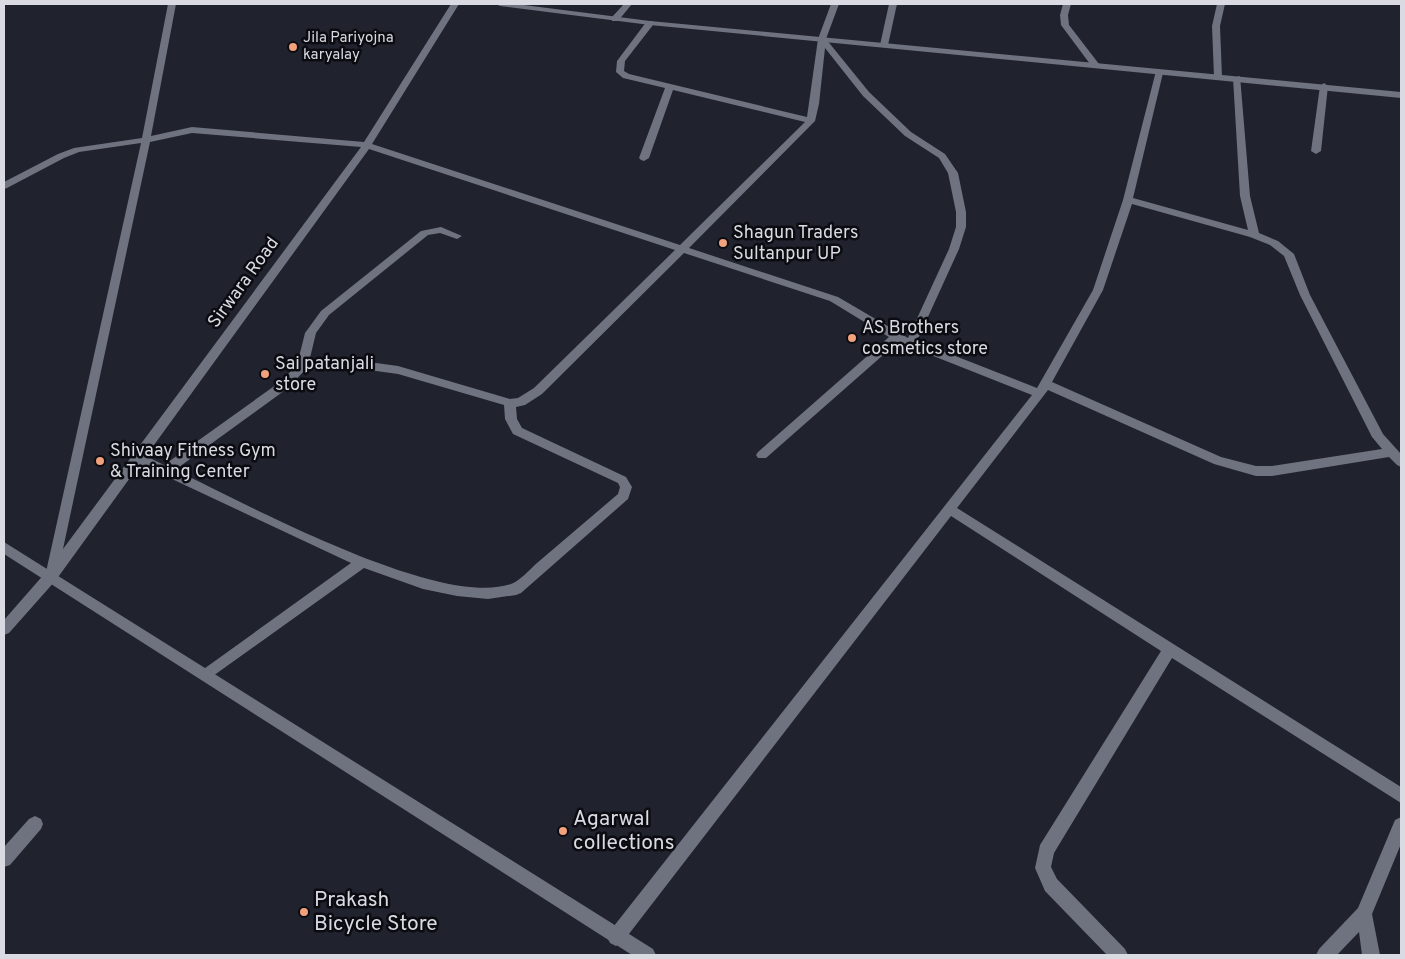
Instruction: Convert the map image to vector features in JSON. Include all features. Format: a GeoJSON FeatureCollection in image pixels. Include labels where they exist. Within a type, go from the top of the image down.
{"type":"FeatureCollection","features":[{"type":"Feature","properties":{"kind":"street"},"geometry":{"type":"LineString","coordinates":[[51,576],[146,140],[172,4]]}},
{"type":"Feature","properties":{"kind":"street","name":"Sirwara Road"},"geometry":{"type":"LineString","coordinates":[[4,629],[51,576],[367,145],[455,4]]}},
{"type":"Feature","properties":{"kind":"street"},"geometry":{"type":"LineString","coordinates":[[500,4],[650,23],[1160,73],[1324,86],[1401,95]]}},
{"type":"Feature","properties":{"kind":"street"},"geometry":{"type":"LineString","coordinates":[[615,19],[628,4]]}},
{"type":"Feature","properties":{"kind":"street"},"geometry":{"type":"LineString","coordinates":[[302,366],[370,366],[398,370],[510,403],[521,402],[538,391],[810,121],[815,104],[822,39],[835,4]]}},
{"type":"Feature","properties":{"kind":"street"},"geometry":{"type":"LineString","coordinates":[[884,45],[893,4]]}},
{"type":"Feature","properties":{"kind":"street"},"geometry":{"type":"LineString","coordinates":[[1067,4],[1064,15],[1066,25],[1096,66]]}},
{"type":"Feature","properties":{"kind":"street"},"geometry":{"type":"LineString","coordinates":[[1218,77],[1216,26],[1221,4]]}},
{"type":"Feature","properties":{"kind":"street"},"geometry":{"type":"LineString","coordinates":[[650,23],[621,61],[620,72],[626,76],[810,121]]}},
{"type":"Feature","properties":{"kind":"street"},"geometry":{"type":"LineString","coordinates":[[822,39],[866,94],[908,134],[942,156],[953,172],[961,212],[960,227],[954,249],[911,343]]}},
{"type":"Feature","properties":{"kind":"street"},"geometry":{"type":"LineString","coordinates":[[616,937],[1043,388],[1098,290],[1128,200],[1160,73]]}},
{"type":"Feature","properties":{"kind":"street"},"geometry":{"type":"LineString","coordinates":[[1237,78],[1245,196],[1254,235]]}},
{"type":"Feature","properties":{"kind":"street"},"geometry":{"type":"LineString","coordinates":[[1316,151],[1324,86]]}},
{"type":"Feature","properties":{"kind":"street"},"geometry":{"type":"LineString","coordinates":[[644,158],[670,87]]}},
{"type":"Feature","properties":{"kind":"street"},"geometry":{"type":"LineString","coordinates":[[4,186],[61,156],[78,150],[146,140],[192,130],[367,145],[834,299],[849,306],[876,327],[896,338],[1043,388],[1218,462],[1256,471],[1272,471],[1391,452]]}},
{"type":"Feature","properties":{"kind":"street"},"geometry":{"type":"LineString","coordinates":[[1128,200],[1254,235],[1274,244],[1289,254],[1305,295],[1374,428],[1391,452],[1401,462]]}},
{"type":"Feature","properties":{"kind":"street"},"geometry":{"type":"LineString","coordinates":[[165,471],[284,385],[302,366],[311,333],[325,312],[425,233],[441,230],[457,236]]}},
{"type":"Feature","properties":{"kind":"street"},"geometry":{"type":"LineString","coordinates":[[762,455],[896,338]]}},
{"type":"Feature","properties":{"kind":"street"},"geometry":{"type":"LineString","coordinates":[[138,458],[361,563],[457,591],[500,594],[516,589],[624,496],[626,487],[622,480],[517,431],[511,419],[510,403]]}},
{"type":"Feature","properties":{"kind":"street"},"geometry":{"type":"LineString","coordinates":[[949,509],[1401,796]]}},
{"type":"Feature","properties":{"kind":"street"},"geometry":{"type":"LineString","coordinates":[[4,547],[647,955]]}},
{"type":"Feature","properties":{"kind":"street"},"geometry":{"type":"LineString","coordinates":[[206,675],[361,563]]}},
{"type":"Feature","properties":{"kind":"street"},"geometry":{"type":"LineString","coordinates":[[1119,955],[1051,885],[1043,868],[1046,851],[1170,649]]}},
{"type":"Feature","properties":{"kind":"street"},"geometry":{"type":"LineString","coordinates":[[4,860],[35,824]]}},
{"type":"Feature","properties":{"kind":"street"},"geometry":{"type":"LineString","coordinates":[[1325,955],[1364,914],[1401,824]]}},
{"type":"Feature","properties":{"kind":"street"},"geometry":{"type":"LineString","coordinates":[[1364,914],[1371,955]]}},
{"type":"Feature","properties":{"kind":"place","name":"Jila Pariyojna karyalay"},"geometry":{"type":"Point","coordinates":[293,47]}},
{"type":"Feature","properties":{"kind":"place","name":"Shagun Traders Sultanpur UP"},"geometry":{"type":"Point","coordinates":[723,243]}},
{"type":"Feature","properties":{"kind":"place","name":"AS Brothers cosmetics store"},"geometry":{"type":"Point","coordinates":[852,338]}},
{"type":"Feature","properties":{"kind":"place","name":"Sai patanjali store"},"geometry":{"type":"Point","coordinates":[265,374]}},
{"type":"Feature","properties":{"kind":"place","name":"Shivaay Fitness Gym & Training Center"},"geometry":{"type":"Point","coordinates":[100,461]}},
{"type":"Feature","properties":{"kind":"place","name":"Agarwal collections"},"geometry":{"type":"Point","coordinates":[563,831]}},
{"type":"Feature","properties":{"kind":"place","name":"Prakash Bicycle Store"},"geometry":{"type":"Point","coordinates":[304,912]}}]}
